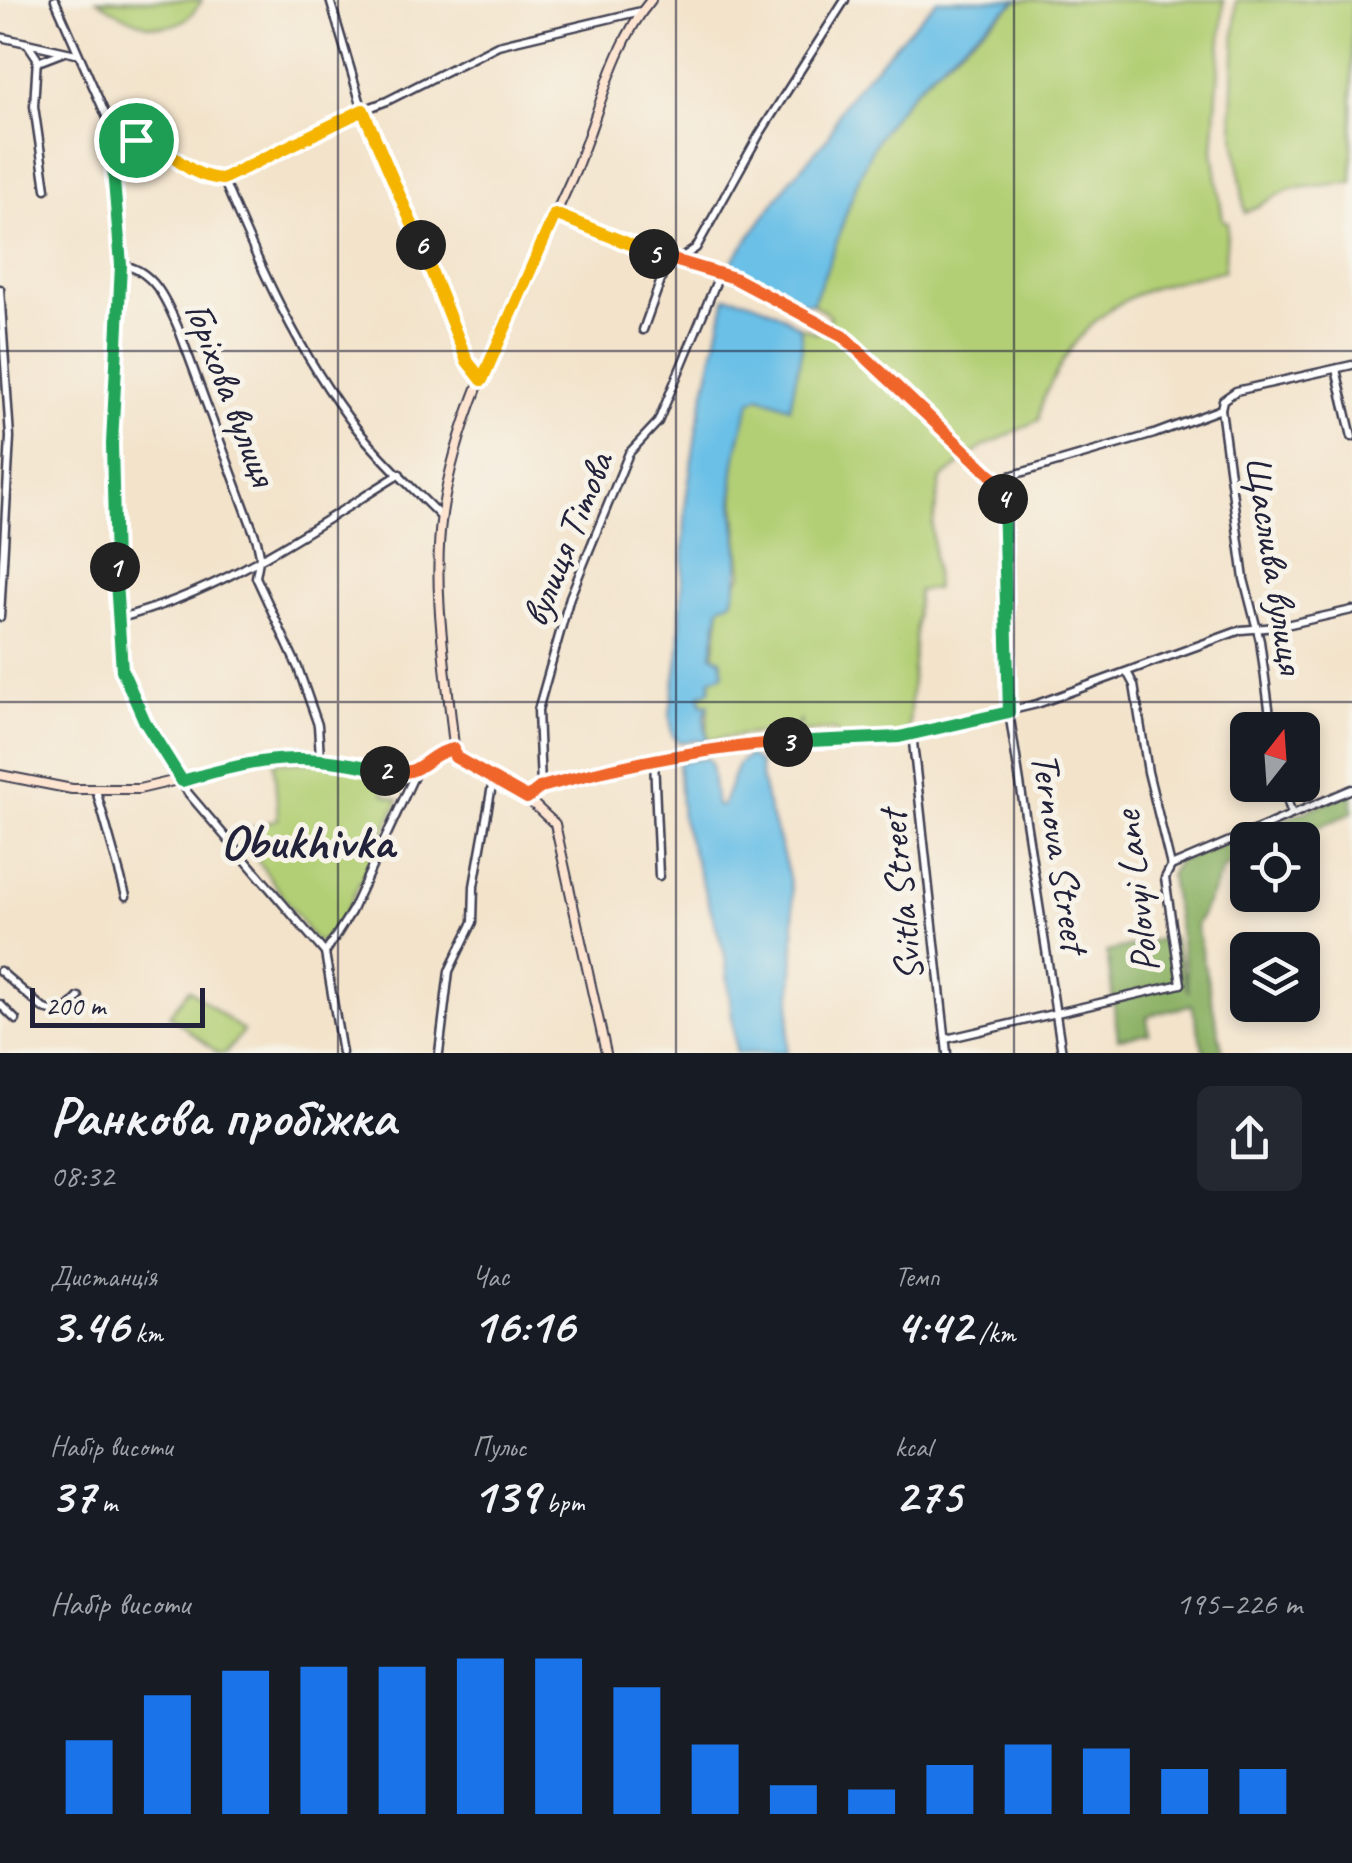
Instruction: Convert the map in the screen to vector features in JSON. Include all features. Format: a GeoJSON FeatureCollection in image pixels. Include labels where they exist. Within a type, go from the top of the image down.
{"type":"FeatureCollection","features":[{"type":"Feature","properties":{"kind":"main road"},"geometry":{"type":"LineString","coordinates":[[606,1053],[560,839],[548,816],[527,798],[455,757],[442,607],[442,518],[452,470],[482,380],[642,11],[651,0]]}},
{"type":"Feature","properties":{"kind":"main road"},"geometry":{"type":"LineString","coordinates":[[0,776],[96,790],[154,788],[267,758],[320,757],[401,774],[416,772],[442,752],[454,749]]}},
{"type":"Feature","properties":{"kind":"street"},"geometry":{"type":"LineString","coordinates":[[55,0],[111,127],[121,265],[112,444],[116,619],[122,670],[134,701],[182,781],[324,953],[342,1053]]}},
{"type":"Feature","properties":{"kind":"street"},"geometry":{"type":"LineString","coordinates":[[330,0],[363,110],[461,347],[482,380]]}},
{"type":"Feature","properties":{"kind":"street"},"geometry":{"type":"LineString","coordinates":[[642,330],[672,260],[696,248],[759,134],[845,0]]}},
{"type":"Feature","properties":{"kind":"street"},"geometry":{"type":"LineString","coordinates":[[111,127],[154,144],[198,176],[222,179],[238,175],[498,46],[642,11]]}},
{"type":"Feature","properties":{"kind":"street"},"geometry":{"type":"LineString","coordinates":[[0,37],[78,54]]}},
{"type":"Feature","properties":{"kind":"street"},"geometry":{"type":"LineString","coordinates":[[27,43],[37,62],[34,106],[46,189]]}},
{"type":"Feature","properties":{"kind":"street"},"geometry":{"type":"LineString","coordinates":[[37,62],[66,52]]}},
{"type":"Feature","properties":{"kind":"street"},"geometry":{"type":"LineString","coordinates":[[113,169],[120,153],[136,140]]}},
{"type":"Feature","properties":{"kind":"street"},"geometry":{"type":"LineString","coordinates":[[231,199],[238,175]]}},
{"type":"Feature","properties":{"kind":"street"},"geometry":{"type":"LineString","coordinates":[[222,179],[257,260],[307,351],[357,429],[442,518]]}},
{"type":"Feature","properties":{"kind":"street"},"geometry":{"type":"LineString","coordinates":[[555,214],[672,260],[720,273],[800,310],[843,336],[996,480]]}},
{"type":"Feature","properties":{"kind":"street","name":"Горіхова вулиця"},"geometry":{"type":"LineString","coordinates":[[121,265],[142,270],[166,301],[256,541],[256,577],[298,668],[318,725],[320,757]]}},
{"type":"Feature","properties":{"kind":"street","name":"вулиця Тітова"},"geometry":{"type":"LineString","coordinates":[[541,787],[538,710],[575,583],[629,453],[658,422],[666,406],[720,273]]}},
{"type":"Feature","properties":{"kind":"street"},"geometry":{"type":"LineString","coordinates":[[0,290],[10,437],[0,617]]}},
{"type":"Feature","properties":{"kind":"street"},"geometry":{"type":"LineString","coordinates":[[1222,404],[1236,391],[1352,365]]}},
{"type":"Feature","properties":{"kind":"street"},"geometry":{"type":"LineString","coordinates":[[1336,369],[1352,437]]}},
{"type":"Feature","properties":{"kind":"street","name":"Щаслива вулиця"},"geometry":{"type":"LineString","coordinates":[[996,480],[1154,434],[1222,404],[1244,580],[1269,712]]}},
{"type":"Feature","properties":{"kind":"street","name":"Горіхова вулиця"},"geometry":{"type":"LineString","coordinates":[[116,619],[183,600],[258,563],[400,474]]}},
{"type":"Feature","properties":{"kind":"street","name":"Ternova Street"},"geometry":{"type":"LineString","coordinates":[[996,480],[1006,515],[1004,654],[1009,712],[1062,1053]]}},
{"type":"Feature","properties":{"kind":"street"},"geometry":{"type":"LineString","coordinates":[[527,798],[541,787],[708,748],[912,733],[1009,712],[1240,630],[1352,610]]}},
{"type":"Feature","properties":{"kind":"street","name":"Polovyi Lane"},"geometry":{"type":"LineString","coordinates":[[1055,1016],[1182,984],[1165,878],[1171,866],[1148,772],[1134,684],[1127,672]]}},
{"type":"Feature","properties":{"kind":"street","name":"Svitla Street"},"geometry":{"type":"LineString","coordinates":[[912,733],[947,1053]]}},
{"type":"Feature","properties":{"kind":"street"},"geometry":{"type":"LineString","coordinates":[[654,759],[658,770],[659,876]]}},
{"type":"Feature","properties":{"kind":"street"},"geometry":{"type":"LineString","coordinates":[[324,953],[359,895],[416,772]]}},
{"type":"Feature","properties":{"kind":"street"},"geometry":{"type":"LineString","coordinates":[[439,1053],[449,971],[473,922],[474,886],[493,780]]}},
{"type":"Feature","properties":{"kind":"street"},"geometry":{"type":"LineString","coordinates":[[1171,866],[1352,789]]}},
{"type":"Feature","properties":{"kind":"street"},"geometry":{"type":"LineString","coordinates":[[96,790],[126,896]]}},
{"type":"Feature","properties":{"kind":"street"},"geometry":{"type":"LineString","coordinates":[[1288,802],[1292,814]]}},
{"type":"Feature","properties":{"kind":"street"},"geometry":{"type":"LineString","coordinates":[[0,971],[44,1009],[62,1014],[78,997]]}},
{"type":"Feature","properties":{"kind":"street"},"geometry":{"type":"LineString","coordinates":[[0,1004],[16,1020]]}},
{"type":"Feature","properties":{"kind":"street"},"geometry":{"type":"LineString","coordinates":[[946,1040],[1055,1016]]}},
{"type":"Feature","properties":{"kind":"green space"},"geometry":{"type":"Polygon","coordinates":[[[97,0],[202,0],[180,23],[153,26],[97,0]]]}},
{"type":"Feature","properties":{"kind":"green space"},"geometry":{"type":"Polygon","coordinates":[[[1018,0],[1224,0],[1213,150],[1223,220],[1228,222],[1224,271],[1149,289],[1107,312],[1073,346],[1046,394],[1039,420],[983,447],[941,479],[932,529],[936,589],[918,591],[908,739],[845,745],[834,730],[802,732],[800,721],[795,728],[707,740],[708,705],[702,705],[700,694],[710,690],[720,606],[742,575],[733,483],[736,442],[750,401],[760,396],[790,406],[802,347],[800,327],[818,333],[830,316],[812,303],[864,166],[886,125],[938,67],[1018,0]]]}},
{"type":"Feature","properties":{"kind":"green space"},"geometry":{"type":"Polygon","coordinates":[[[1236,0],[1352,0],[1352,182],[1290,189],[1245,213],[1232,114],[1236,0]]]}},
{"type":"Feature","properties":{"kind":"green space"},"geometry":{"type":"Polygon","coordinates":[[[318,761],[381,774],[384,794],[399,800],[332,941],[315,941],[238,833],[278,819],[274,762],[318,761]]]}},
{"type":"Feature","properties":{"kind":"green space"},"geometry":{"type":"Polygon","coordinates":[[[1352,792],[1352,813],[1320,827],[1320,822],[1277,822],[1352,792]]]}},
{"type":"Feature","properties":{"kind":"green space"},"geometry":{"type":"Polygon","coordinates":[[[1230,841],[1230,865],[1224,868],[1196,926],[1223,1053],[1204,1053],[1192,1005],[1147,1016],[1149,1033],[1118,1038],[1107,952],[1172,936],[1189,992],[1170,876],[1177,862],[1230,841]]]}},
{"type":"Feature","properties":{"kind":"green space"},"geometry":{"type":"Polygon","coordinates":[[[189,989],[243,1031],[226,1053],[218,1053],[169,1015],[189,989]]]}},
{"type":"Feature","properties":{"kind":"water"},"geometry":{"type":"Polygon","coordinates":[[[937,0],[1018,0],[938,66],[886,126],[864,166],[812,303],[783,294],[736,269],[730,264],[791,179],[828,137],[840,109],[937,0]]]}},
{"type":"Feature","properties":{"kind":"water"},"geometry":{"type":"Polygon","coordinates":[[[726,297],[755,303],[800,327],[802,347],[790,407],[760,396],[751,401],[734,473],[736,585],[732,600],[720,606],[712,655],[721,659],[724,674],[711,679],[710,691],[700,694],[702,705],[709,704],[704,716],[707,740],[679,742],[672,735],[670,713],[679,651],[686,500],[697,427],[726,297]]]}},
{"type":"Feature","properties":{"kind":"water"},"geometry":{"type":"Polygon","coordinates":[[[749,755],[759,763],[793,900],[793,967],[786,1053],[736,1053],[725,955],[682,819],[678,762],[707,758],[711,763],[716,806],[722,806],[738,764],[749,755]]]}},
{"type":"Feature","properties":{"kind":"district","name":"Obukhivka"},"geometry":{"type":"Point","coordinates":[307,840]}},
{"type":"Feature","properties":{"kind":"route"},"geometry":{"type":"LineString","coordinates":[[363,110],[454,332],[467,361],[482,380],[555,214],[668,260],[734,278],[843,336],[996,480],[1006,515],[1004,654],[1009,712],[899,737],[708,748],[541,787],[527,798],[455,757],[454,749],[442,752],[416,772],[401,774],[334,759],[298,756],[267,758],[182,781],[134,701],[118,648],[111,497],[121,265],[113,169],[120,153],[136,140],[154,144],[198,176],[222,179],[238,175],[337,120],[363,110]]}}]}
